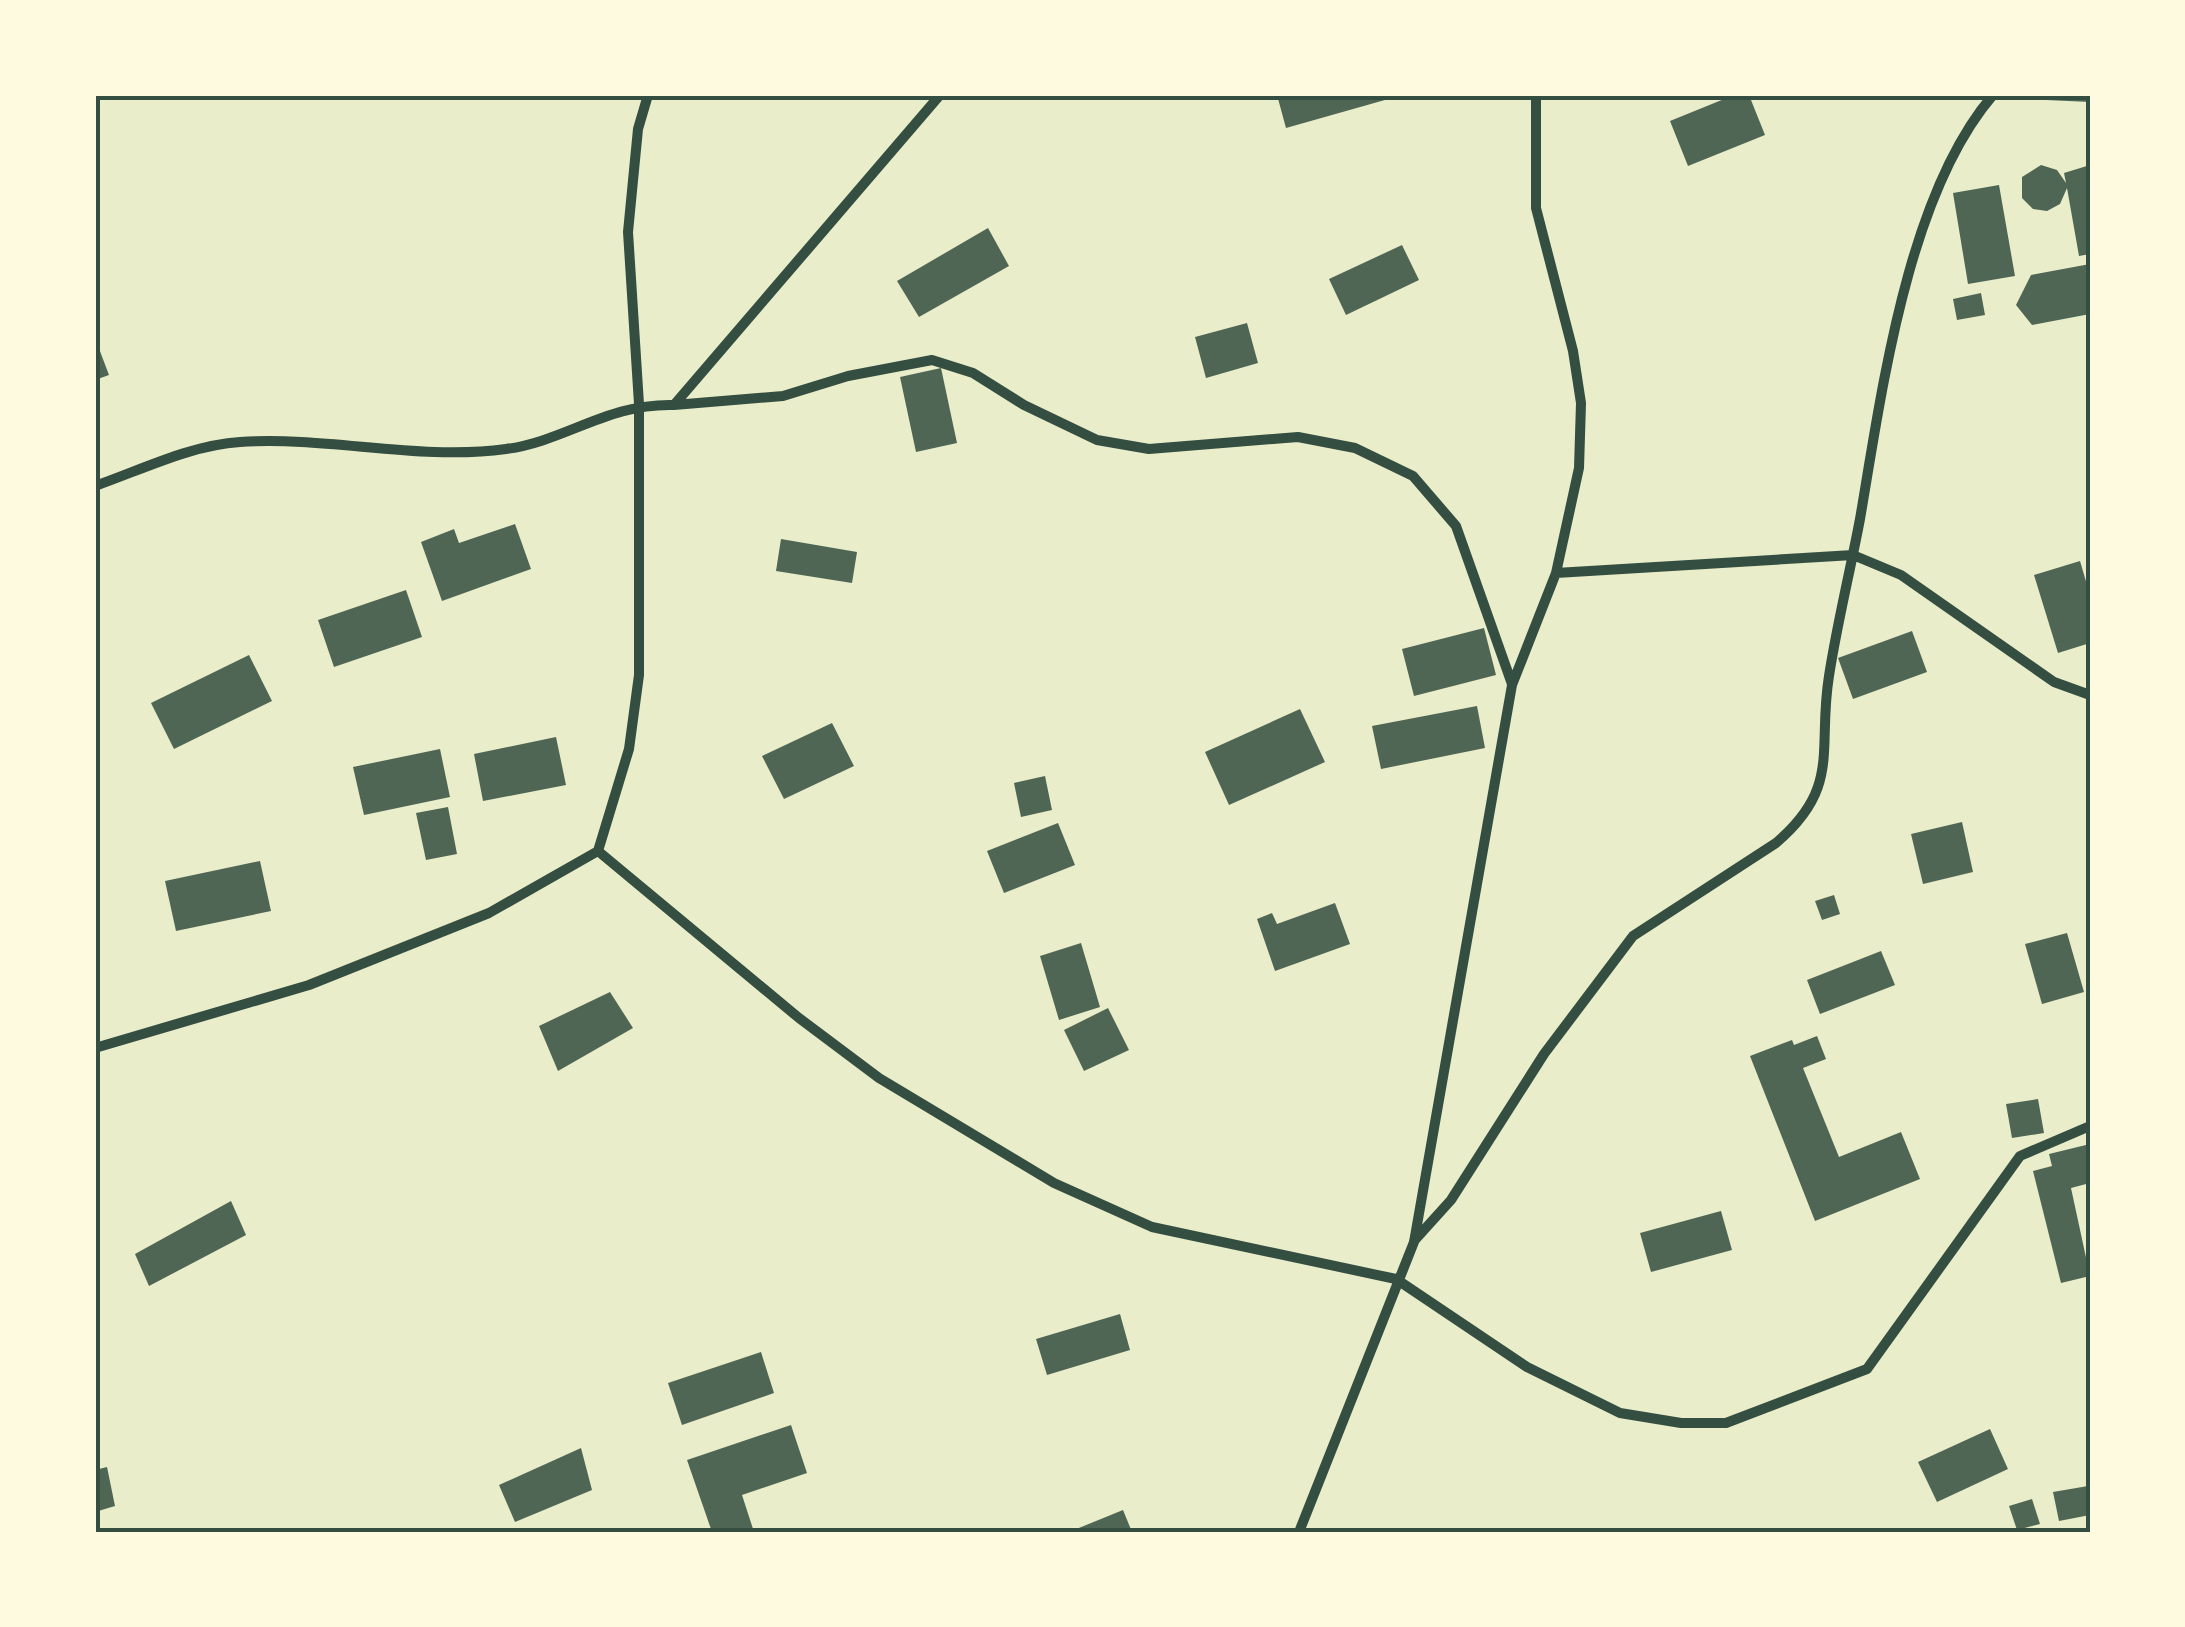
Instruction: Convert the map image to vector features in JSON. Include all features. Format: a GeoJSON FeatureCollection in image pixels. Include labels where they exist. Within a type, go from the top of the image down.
{"type":"FeatureCollection","features":[{"type":"Feature","properties":{"kind":"street"},"geometry":{"type":"LineString","coordinates":[[95,1048],[309,986],[489,913],[598,850],[630,749],[639,675],[639,404],[628,232],[638,129],[648,95]]}},
{"type":"Feature","properties":{"kind":"street"},"geometry":{"type":"LineString","coordinates":[[674,406],[940,95]]}},
{"type":"Feature","properties":{"kind":"street"},"geometry":{"type":"LineString","coordinates":[[1414,1242],[1512,685],[1556,572],[1579,468],[1581,403],[1572,350],[1536,208],[1536,95]]}},
{"type":"Feature","properties":{"kind":"street"},"geometry":{"type":"LineString","coordinates":[[1299,1532],[1396,1279],[1414,1242],[1451,1200],[1544,1054],[1633,936],[1776,843],[1813,801],[1824,779],[1828,680],[1891,337],[1943,172],[1993,95]]}},
{"type":"Feature","properties":{"kind":"street"},"geometry":{"type":"LineString","coordinates":[[95,486],[236,442],[299,440],[408,450],[508,449],[639,404],[674,406],[783,396],[848,376],[932,360],[973,373],[1024,406],[1097,440],[1148,449],[1298,437],[1355,448],[1413,476],[1456,526],[1512,685]]}},
{"type":"Feature","properties":{"kind":"street"},"geometry":{"type":"LineString","coordinates":[[1556,572],[1853,555],[1901,575],[2054,682],[2090,695]]}},
{"type":"Feature","properties":{"kind":"street"},"geometry":{"type":"LineString","coordinates":[[598,850],[799,1018],[879,1078],[1054,1183],[1152,1227],[1396,1279],[1527,1366],[1620,1413],[1681,1423],[1726,1423],[1867,1369],[2020,1156],[2090,1126]]}},
{"type":"Feature","properties":{"kind":"building"},"geometry":{"type":"Polygon","coordinates":[[[1277,95],[1399,95],[1399,96],[1286,128],[1277,95]]]}},
{"type":"Feature","properties":{"kind":"building"},"geometry":{"type":"Polygon","coordinates":[[[1734,95],[1749,95],[1765,135],[1688,166],[1670,121],[1734,95]]]}},
{"type":"Feature","properties":{"kind":"building"},"geometry":{"type":"Polygon","coordinates":[[[2046,95],[2090,95],[2090,102],[2046,100],[2046,95]]]}},
{"type":"Feature","properties":{"kind":"building"},"geometry":{"type":"Polygon","coordinates":[[[2041,165],[2057,170],[2066,183],[2064,173],[2090,165],[2090,254],[2079,256],[2067,188],[2060,204],[2047,211],[2033,209],[2022,198],[2022,177],[2041,165]]]}},
{"type":"Feature","properties":{"kind":"building"},"geometry":{"type":"Polygon","coordinates":[[[1999,185],[2015,276],[1968,284],[1953,193],[1999,185]]]}},
{"type":"Feature","properties":{"kind":"building"},"geometry":{"type":"Polygon","coordinates":[[[988,228],[1009,266],[919,317],[897,281],[988,228]]]}},
{"type":"Feature","properties":{"kind":"building"},"geometry":{"type":"Polygon","coordinates":[[[1402,245],[1419,280],[1346,315],[1329,279],[1402,245]]]}},
{"type":"Feature","properties":{"kind":"building"},"geometry":{"type":"Polygon","coordinates":[[[2090,264],[2090,314],[2032,325],[2016,305],[2031,275],[2090,264]]]}},
{"type":"Feature","properties":{"kind":"building"},"geometry":{"type":"Polygon","coordinates":[[[1981,293],[1985,315],[1957,320],[1953,299],[1981,293]]]}},
{"type":"Feature","properties":{"kind":"building"},"geometry":{"type":"Polygon","coordinates":[[[1247,323],[1258,363],[1206,378],[1195,337],[1247,323]]]}},
{"type":"Feature","properties":{"kind":"building"},"geometry":{"type":"Polygon","coordinates":[[[95,338],[109,375],[95,380],[95,338]]]}},
{"type":"Feature","properties":{"kind":"building"},"geometry":{"type":"Polygon","coordinates":[[[941,368],[957,443],[916,452],[900,377],[941,368]]]}},
{"type":"Feature","properties":{"kind":"building"},"geometry":{"type":"Polygon","coordinates":[[[515,524],[531,569],[442,601],[421,542],[454,529],[459,543],[515,524]]]}},
{"type":"Feature","properties":{"kind":"building"},"geometry":{"type":"Polygon","coordinates":[[[781,539],[857,552],[852,583],[776,571],[781,539]]]}},
{"type":"Feature","properties":{"kind":"building"},"geometry":{"type":"Polygon","coordinates":[[[2080,561],[2090,595],[2090,643],[2058,653],[2034,575],[2080,561]]]}},
{"type":"Feature","properties":{"kind":"building"},"geometry":{"type":"Polygon","coordinates":[[[406,590],[422,637],[334,667],[318,620],[406,590]]]}},
{"type":"Feature","properties":{"kind":"building"},"geometry":{"type":"Polygon","coordinates":[[[1484,628],[1496,675],[1414,696],[1402,649],[1484,628]]]}},
{"type":"Feature","properties":{"kind":"building"},"geometry":{"type":"Polygon","coordinates":[[[1912,631],[1927,672],[1853,699],[1838,658],[1912,631]]]}},
{"type":"Feature","properties":{"kind":"building"},"geometry":{"type":"Polygon","coordinates":[[[249,655],[272,701],[174,749],[151,703],[249,655]]]}},
{"type":"Feature","properties":{"kind":"building"},"geometry":{"type":"Polygon","coordinates":[[[1477,706],[1485,748],[1381,769],[1372,726],[1477,706]]]}},
{"type":"Feature","properties":{"kind":"building"},"geometry":{"type":"Polygon","coordinates":[[[1300,709],[1325,762],[1229,805],[1205,752],[1300,709]]]}},
{"type":"Feature","properties":{"kind":"building"},"geometry":{"type":"Polygon","coordinates":[[[832,723],[854,766],[784,799],[762,756],[832,723]]]}},
{"type":"Feature","properties":{"kind":"building"},"geometry":{"type":"Polygon","coordinates":[[[556,737],[566,785],[483,801],[474,754],[556,737]]]}},
{"type":"Feature","properties":{"kind":"building"},"geometry":{"type":"Polygon","coordinates":[[[440,749],[450,797],[364,815],[353,767],[440,749]]]}},
{"type":"Feature","properties":{"kind":"building"},"geometry":{"type":"Polygon","coordinates":[[[1045,776],[1052,810],[1021,817],[1014,783],[1045,776]]]}},
{"type":"Feature","properties":{"kind":"building"},"geometry":{"type":"Polygon","coordinates":[[[448,807],[457,854],[426,860],[416,813],[448,807]]]}},
{"type":"Feature","properties":{"kind":"building"},"geometry":{"type":"Polygon","coordinates":[[[1962,822],[1973,872],[1923,884],[1911,834],[1962,822]]]}},
{"type":"Feature","properties":{"kind":"building"},"geometry":{"type":"Polygon","coordinates":[[[1058,823],[1075,865],[1004,893],[987,851],[1058,823]]]}},
{"type":"Feature","properties":{"kind":"building"},"geometry":{"type":"Polygon","coordinates":[[[260,861],[271,911],[176,931],[165,881],[260,861]]]}},
{"type":"Feature","properties":{"kind":"building"},"geometry":{"type":"Polygon","coordinates":[[[1834,895],[1840,914],[1822,920],[1815,901],[1834,895]]]}},
{"type":"Feature","properties":{"kind":"building"},"geometry":{"type":"Polygon","coordinates":[[[1335,903],[1350,944],[1275,971],[1257,919],[1272,913],[1277,924],[1335,903]]]}},
{"type":"Feature","properties":{"kind":"building"},"geometry":{"type":"Polygon","coordinates":[[[2067,933],[2084,992],[2042,1004],[2025,944],[2067,933]]]}},
{"type":"Feature","properties":{"kind":"building"},"geometry":{"type":"Polygon","coordinates":[[[1081,943],[1100,1007],[1059,1020],[1040,956],[1081,943]]]}},
{"type":"Feature","properties":{"kind":"building"},"geometry":{"type":"Polygon","coordinates":[[[1881,951],[1895,985],[1820,1014],[1807,980],[1881,951]]]}},
{"type":"Feature","properties":{"kind":"building"},"geometry":{"type":"Polygon","coordinates":[[[610,992],[633,1028],[558,1071],[539,1026],[610,992]]]}},
{"type":"Feature","properties":{"kind":"building"},"geometry":{"type":"Polygon","coordinates":[[[1108,1008],[1129,1050],[1084,1071],[1064,1030],[1108,1008]]]}},
{"type":"Feature","properties":{"kind":"building"},"geometry":{"type":"Polygon","coordinates":[[[1817,1036],[1826,1059],[1803,1068],[1839,1157],[1901,1132],[1920,1179],[1815,1221],[1750,1056],[1792,1040],[1794,1045],[1817,1036]]]}},
{"type":"Feature","properties":{"kind":"building"},"geometry":{"type":"Polygon","coordinates":[[[2038,1099],[2044,1133],[2012,1138],[2006,1104],[2038,1099]]]}},
{"type":"Feature","properties":{"kind":"building"},"geometry":{"type":"Polygon","coordinates":[[[2090,1144],[2090,1183],[2071,1188],[2090,1276],[2061,1283],[2033,1171],[2052,1166],[2049,1154],[2090,1144]]]}},
{"type":"Feature","properties":{"kind":"building"},"geometry":{"type":"Polygon","coordinates":[[[231,1201],[246,1235],[149,1286],[135,1254],[231,1201]]]}},
{"type":"Feature","properties":{"kind":"building"},"geometry":{"type":"Polygon","coordinates":[[[1721,1211],[1732,1250],[1651,1272],[1640,1233],[1721,1211]]]}},
{"type":"Feature","properties":{"kind":"building"},"geometry":{"type":"Polygon","coordinates":[[[1120,1314],[1130,1350],[1047,1375],[1036,1339],[1120,1314]]]}},
{"type":"Feature","properties":{"kind":"building"},"geometry":{"type":"Polygon","coordinates":[[[761,1352],[774,1393],[682,1425],[668,1383],[761,1352]]]}},
{"type":"Feature","properties":{"kind":"building"},"geometry":{"type":"Polygon","coordinates":[[[791,1425],[807,1473],[742,1495],[754,1532],[712,1532],[687,1460],[791,1425]]]}},
{"type":"Feature","properties":{"kind":"building"},"geometry":{"type":"Polygon","coordinates":[[[1990,1429],[2008,1469],[1937,1502],[1918,1462],[1990,1429]]]}},
{"type":"Feature","properties":{"kind":"building"},"geometry":{"type":"Polygon","coordinates":[[[581,1448],[592,1490],[515,1522],[499,1485],[581,1448]]]}},
{"type":"Feature","properties":{"kind":"building"},"geometry":{"type":"Polygon","coordinates":[[[107,1467],[115,1506],[95,1512],[95,1470],[107,1467]]]}},
{"type":"Feature","properties":{"kind":"building"},"geometry":{"type":"Polygon","coordinates":[[[2088,1486],[2090,1515],[2059,1521],[2053,1492],[2088,1486]]]}},
{"type":"Feature","properties":{"kind":"building"},"geometry":{"type":"Polygon","coordinates":[[[2032,1499],[2040,1524],[2017,1530],[2009,1506],[2032,1499]]]}},
{"type":"Feature","properties":{"kind":"building"},"geometry":{"type":"Polygon","coordinates":[[[1123,1510],[1132,1532],[1069,1532],[1123,1510]]]}}]}
